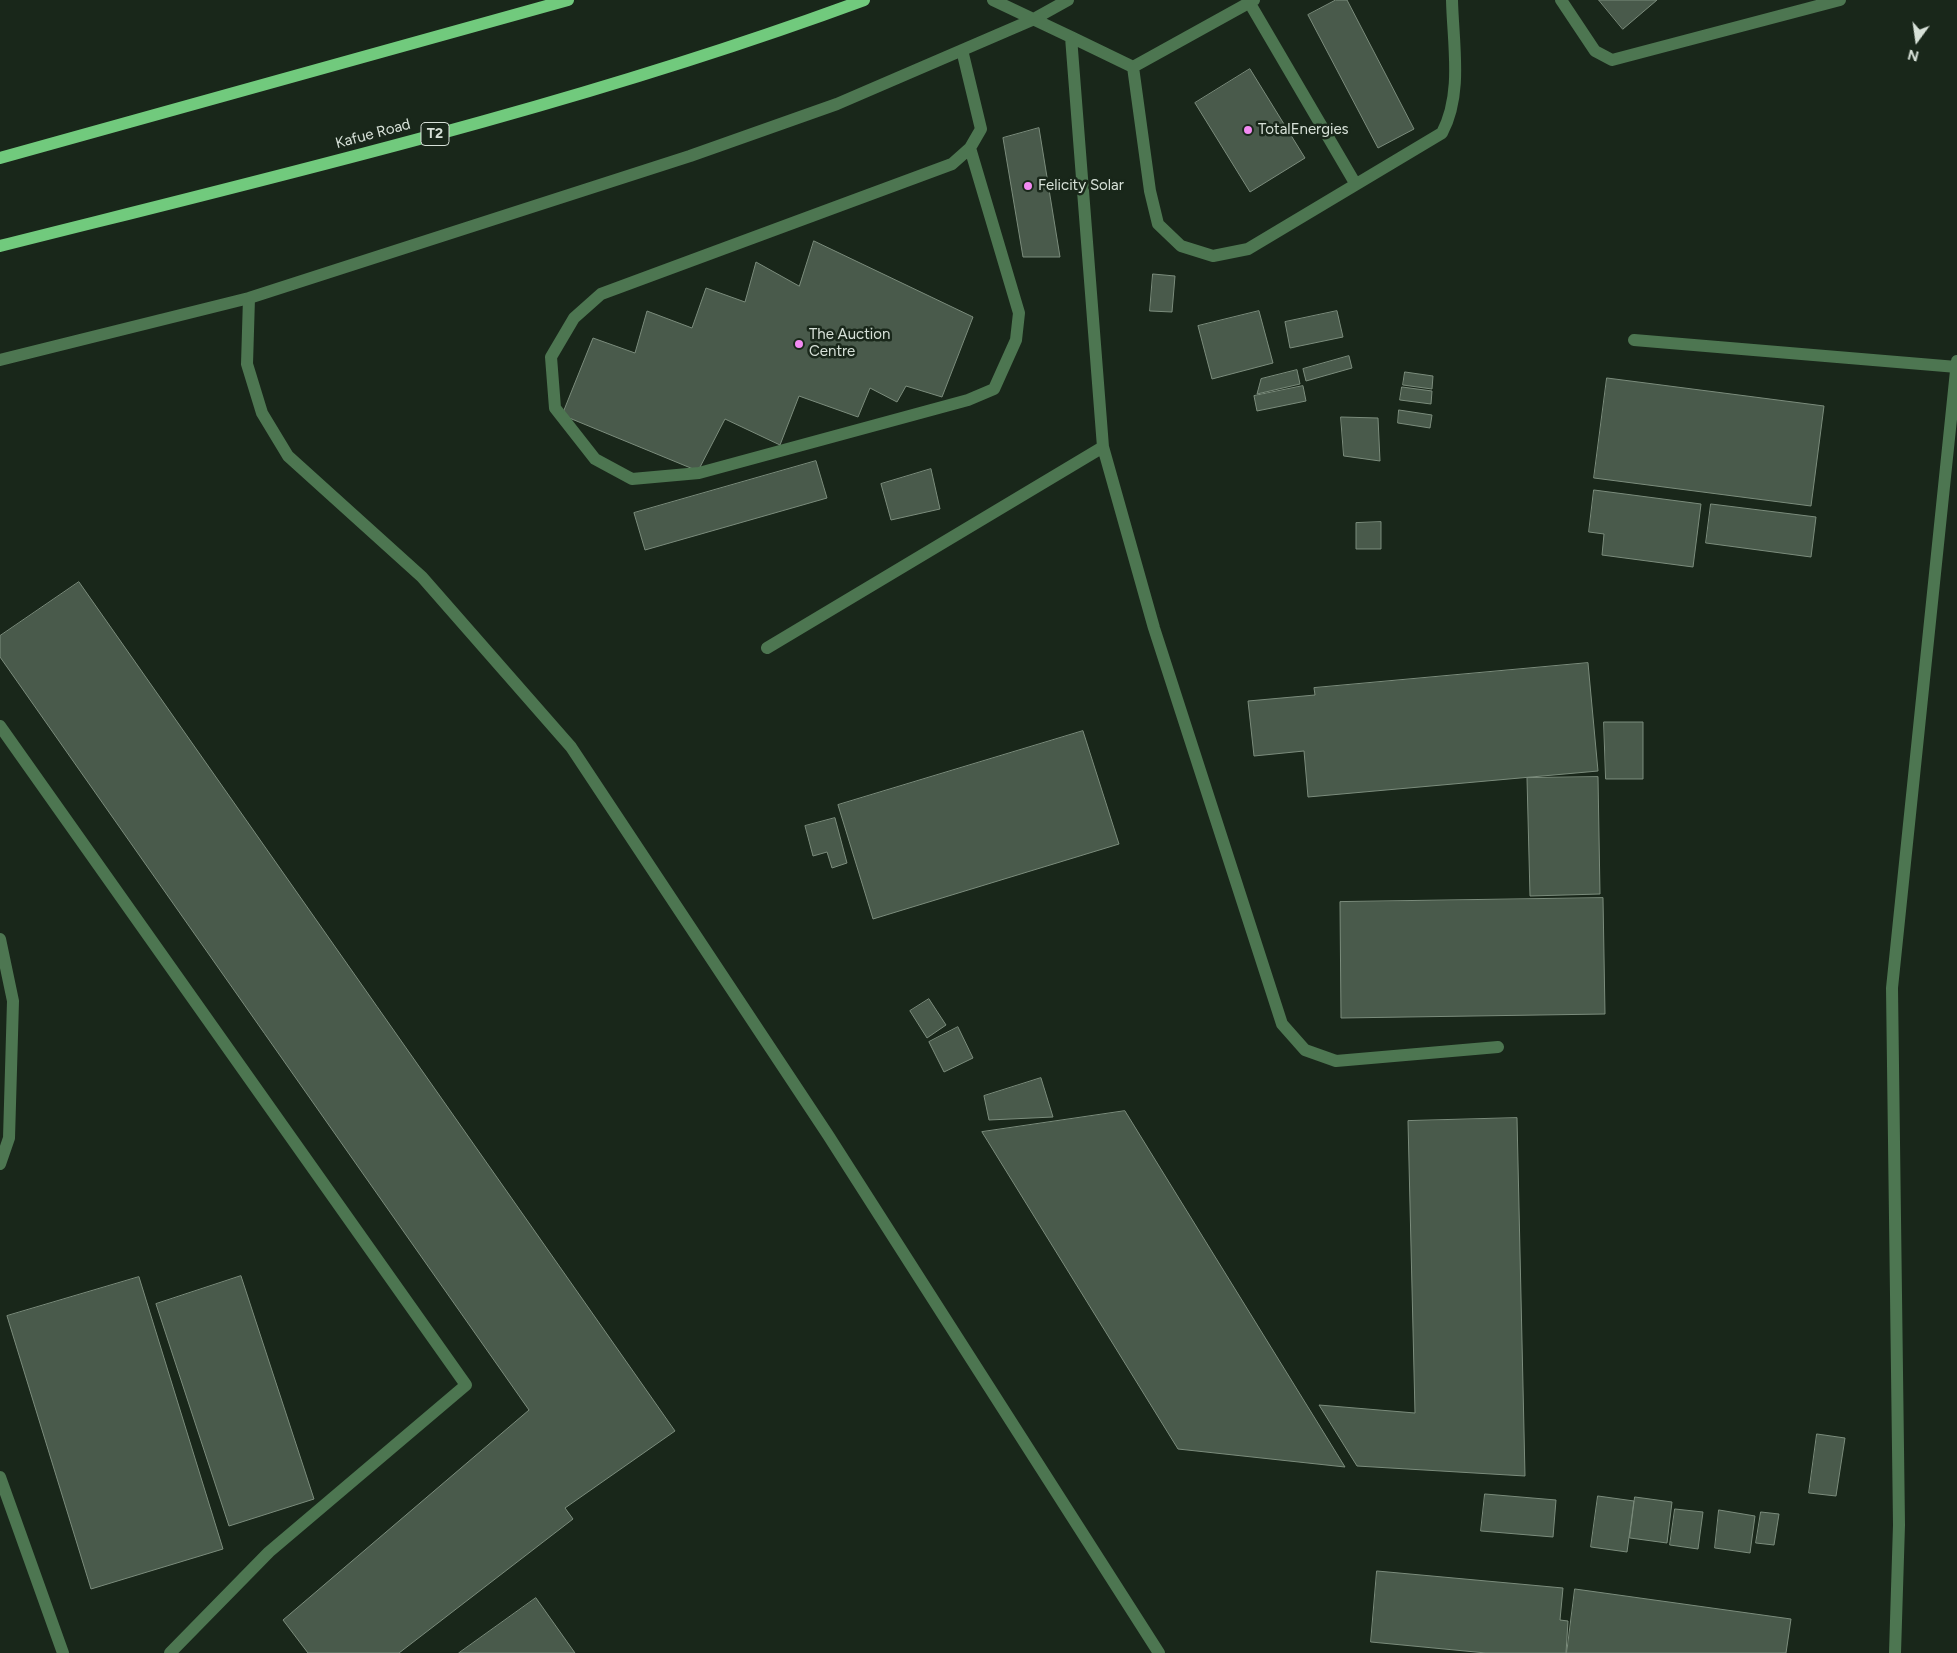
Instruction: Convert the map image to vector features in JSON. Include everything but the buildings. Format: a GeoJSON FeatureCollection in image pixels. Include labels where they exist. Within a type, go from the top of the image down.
{"type":"FeatureCollection","features":[{"type":"Feature","properties":{"kind":"main road"},"geometry":{"type":"LineString","coordinates":[[0,158],[568,0]]}},
{"type":"Feature","properties":{"kind":"main road","name":"Kafue Road"},"geometry":{"type":"LineString","coordinates":[[0,246],[349,158],[573,95],[779,31],[864,0]]}},
{"type":"Feature","properties":{"kind":"street"},"geometry":{"type":"LineString","coordinates":[[993,0],[1133,67]]}},
{"type":"Feature","properties":{"kind":"street"},"geometry":{"type":"LineString","coordinates":[[0,360],[250,298],[690,156],[837,104],[1032,20],[1068,0]]}},
{"type":"Feature","properties":{"kind":"street"},"geometry":{"type":"LineString","coordinates":[[1133,67],[1150,191],[1158,224],[1181,246],[1213,256],[1248,249],[1442,133],[1450,118],[1455,98],[1452,0]]}},
{"type":"Feature","properties":{"kind":"street"},"geometry":{"type":"LineString","coordinates":[[1561,0],[1594,51],[1612,60],[1840,0]]}},
{"type":"Feature","properties":{"kind":"street"},"geometry":{"type":"LineString","coordinates":[[1133,67],[1252,1],[1355,184]]}},
{"type":"Feature","properties":{"kind":"street"},"geometry":{"type":"LineString","coordinates":[[1071,37],[1103,447],[1154,628],[1282,1024],[1305,1050],[1336,1061],[1498,1047]]}},
{"type":"Feature","properties":{"kind":"street"},"geometry":{"type":"LineString","coordinates":[[962,50],[981,130],[970,148],[952,164],[601,294],[574,318],[551,357],[556,408],[595,459],[632,479],[699,473],[968,400],[994,389],[1016,340],[1019,312],[970,148]]}},
{"type":"Feature","properties":{"kind":"street"},"geometry":{"type":"LineString","coordinates":[[250,298],[247,364],[262,413],[288,456],[422,577],[571,747],[828,1135],[1158,1653]]}},
{"type":"Feature","properties":{"kind":"street"},"geometry":{"type":"LineString","coordinates":[[1634,340],[1957,367]]}},
{"type":"Feature","properties":{"kind":"street"},"geometry":{"type":"LineString","coordinates":[[1895,1653],[1899,1525],[1892,988],[1957,362]]}},
{"type":"Feature","properties":{"kind":"street"},"geometry":{"type":"LineString","coordinates":[[767,648],[1103,447]]}},
{"type":"Feature","properties":{"kind":"street"},"geometry":{"type":"LineString","coordinates":[[0,726],[466,1385],[269,1552],[170,1653]]}},
{"type":"Feature","properties":{"kind":"street"},"geometry":{"type":"LineString","coordinates":[[0,939],[13,1001],[9,1138],[0,1164]]}},
{"type":"Feature","properties":{"kind":"street"},"geometry":{"type":"LineString","coordinates":[[0,1477],[62,1653]]}},
{"type":"Feature","properties":{"kind":"place","name":"TotalEnergies"},"geometry":{"type":"Point","coordinates":[1248,130]}},
{"type":"Feature","properties":{"kind":"place","name":"Felicity Solar"},"geometry":{"type":"Point","coordinates":[1028,186]}},
{"type":"Feature","properties":{"kind":"place","name":"The Auction Centre"},"geometry":{"type":"Point","coordinates":[799,344]}}]}
